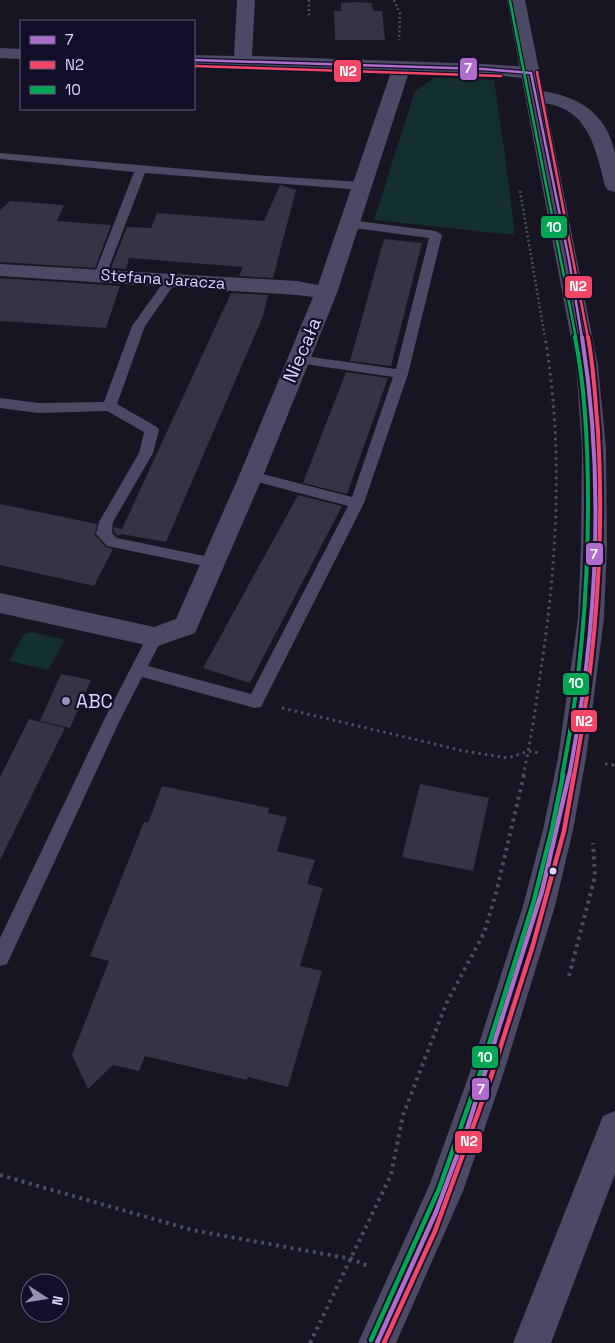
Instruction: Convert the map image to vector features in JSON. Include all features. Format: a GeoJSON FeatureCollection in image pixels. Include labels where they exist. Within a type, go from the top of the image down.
{"type":"FeatureCollection","features":[{"type":"Feature","properties":{"kind":"street"},"geometry":{"type":"LineString","coordinates":[[243,61],[246,0]]}},
{"type":"Feature","properties":{"kind":"street"},"geometry":{"type":"LineString","coordinates":[[377,1343],[445,1191],[492,1056],[538,906],[558,830],[572,758],[591,618],[594,545],[594,449],[587,365],[516,0]]}},
{"type":"Feature","properties":{"kind":"street"},"geometry":{"type":"LineString","coordinates":[[0,54],[20,54]]}},
{"type":"Feature","properties":{"kind":"street"},"geometry":{"type":"LineString","coordinates":[[195,60],[401,67],[533,84],[549,97],[571,104],[587,115],[602,147],[615,186]]}},
{"type":"Feature","properties":{"kind":"street","name":"Niecała"},"geometry":{"type":"LineString","coordinates":[[156,637],[186,626],[214,563],[326,293],[401,67]]}},
{"type":"Feature","properties":{"kind":"street","name":"Stefana Jaracza"},"geometry":{"type":"LineString","coordinates":[[0,270],[172,279],[297,288],[326,293]]}},
{"type":"Feature","properties":{"kind":"street"},"geometry":{"type":"LineString","coordinates":[[0,604],[156,637]]}},
{"type":"Feature","properties":{"kind":"street"},"geometry":{"type":"LineString","coordinates":[[532,1343],[615,1128]]}},
{"type":"Feature","properties":{"kind":"lane"},"geometry":{"type":"LineString","coordinates":[[0,156],[362,186]]}},
{"type":"Feature","properties":{"kind":"lane"},"geometry":{"type":"LineString","coordinates":[[100,275],[141,169]]}},
{"type":"Feature","properties":{"kind":"lane"},"geometry":{"type":"LineString","coordinates":[[139,670],[255,702],[357,503],[401,374],[436,235],[350,224]]}},
{"type":"Feature","properties":{"kind":"lane"},"geometry":{"type":"LineString","coordinates":[[109,406],[139,326],[172,279]]}},
{"type":"Feature","properties":{"kind":"lane"},"geometry":{"type":"LineString","coordinates":[[298,359],[401,374]]}},
{"type":"Feature","properties":{"kind":"lane"},"geometry":{"type":"LineString","coordinates":[[0,403],[39,408],[109,406],[152,430],[146,453],[106,522],[104,534],[112,542],[214,563]]}},
{"type":"Feature","properties":{"kind":"lane"},"geometry":{"type":"LineString","coordinates":[[251,476],[357,503]]}},
{"type":"Feature","properties":{"kind":"lane"},"geometry":{"type":"LineString","coordinates":[[0,958],[112,720],[156,637]]}},
{"type":"Feature","properties":{"kind":"path"},"geometry":{"type":"LineString","coordinates":[[309,0],[309,18]]}},
{"type":"Feature","properties":{"kind":"path"},"geometry":{"type":"LineString","coordinates":[[394,0],[398,4],[400,14],[398,44],[401,67]]}},
{"type":"Feature","properties":{"kind":"path"},"geometry":{"type":"LineString","coordinates":[[310,1343],[391,1175],[404,1115],[446,1004],[484,933],[496,892],[529,752],[549,619],[554,546],[556,455],[548,356],[519,188]]}},
{"type":"Feature","properties":{"kind":"path"},"geometry":{"type":"LineString","coordinates":[[255,702],[464,751],[508,758],[529,752],[572,758]]}},
{"type":"Feature","properties":{"kind":"path"},"geometry":{"type":"LineString","coordinates":[[0,1175],[192,1230],[352,1259],[404,1284]]}},
{"type":"Feature","properties":{"kind":"green space"},"geometry":{"type":"Polygon","coordinates":[[[434,78],[494,80],[515,235],[374,220],[415,91],[434,78]]]}},
{"type":"Feature","properties":{"kind":"green space"},"geometry":{"type":"Polygon","coordinates":[[[32,632],[65,640],[48,670],[9,661],[24,634],[32,632]]]}},
{"type":"Feature","properties":{"kind":"building"},"geometry":{"type":"Polygon","coordinates":[[[341,3],[372,3],[373,11],[382,11],[385,40],[335,40],[334,11],[341,11],[341,3]]]}},
{"type":"Feature","properties":{"kind":"building"},"geometry":{"type":"Polygon","coordinates":[[[280,185],[296,190],[273,278],[239,276],[243,267],[129,258],[126,269],[111,268],[127,227],[151,228],[157,213],[264,221],[280,185]]]}},
{"type":"Feature","properties":{"kind":"building"},"geometry":{"type":"Polygon","coordinates":[[[10,201],[64,205],[57,221],[111,225],[95,268],[0,262],[0,210],[10,201]]]}},
{"type":"Feature","properties":{"kind":"building"},"geometry":{"type":"Polygon","coordinates":[[[384,239],[422,243],[391,366],[350,361],[384,239]]]}},
{"type":"Feature","properties":{"kind":"building"},"geometry":{"type":"Polygon","coordinates":[[[0,278],[120,286],[106,328],[0,321],[0,278]]]}},
{"type":"Feature","properties":{"kind":"building"},"geometry":{"type":"Polygon","coordinates":[[[231,293],[268,295],[263,316],[166,542],[121,534],[118,536],[114,532],[114,527],[122,529],[231,293]]]}},
{"type":"Feature","properties":{"kind":"building"},"geometry":{"type":"Polygon","coordinates":[[[346,372],[388,378],[347,494],[303,483],[346,372]]]}},
{"type":"Feature","properties":{"kind":"building"},"geometry":{"type":"Polygon","coordinates":[[[298,495],[342,506],[250,683],[203,668],[298,495]]]}},
{"type":"Feature","properties":{"kind":"building"},"geometry":{"type":"Polygon","coordinates":[[[0,504],[97,524],[95,535],[106,547],[113,549],[94,586],[0,565],[0,504]]]}},
{"type":"Feature","properties":{"kind":"building","name":"ABC"},"geometry":{"type":"Polygon","coordinates":[[[61,674],[91,680],[70,728],[40,721],[61,674]]]}},
{"type":"Feature","properties":{"kind":"building"},"geometry":{"type":"Polygon","coordinates":[[[29,719],[65,728],[0,860],[0,777],[29,719]]]}},
{"type":"Feature","properties":{"kind":"building"},"geometry":{"type":"Polygon","coordinates":[[[420,784],[489,798],[473,871],[402,857],[420,784]]]}},
{"type":"Feature","properties":{"kind":"building"},"geometry":{"type":"Polygon","coordinates":[[[162,786],[269,808],[268,813],[287,817],[277,851],[315,860],[307,884],[323,888],[300,966],[322,971],[288,1087],[248,1077],[247,1080],[145,1056],[139,1071],[113,1065],[88,1089],[72,1055],[109,961],[90,956],[144,822],[148,823],[162,786]]]}},
{"type":"Feature","properties":{"kind":"transit line","name":"10"},"geometry":{"type":"LineString","coordinates":[[371,1340],[439,1189],[480,1073],[533,904],[552,829],[566,757],[585,617],[588,545],[588,449],[581,366],[510,1]]}},
{"type":"Feature","properties":{"kind":"transit line","name":"7"},"geometry":{"type":"LineString","coordinates":[[195,60],[483,69],[531,73],[569,260],[585,354],[594,449],[595,500],[592,602],[581,704],[563,805],[537,909],[454,1168],[427,1234],[377,1343]]}},
{"type":"Feature","properties":{"kind":"transit line","name":"N2"},"geometry":{"type":"LineString","coordinates":[[195,66],[501,76]]}},
{"type":"Feature","properties":{"kind":"transit line","name":"N2"},"geometry":{"type":"LineString","coordinates":[[384,1343],[435,1231],[459,1169],[490,1080],[533,945],[564,831],[585,716],[593,658],[601,540],[601,482],[593,364],[537,72]]}},
{"type":"Feature","properties":{"kind":"place","name":"ABC"},"geometry":{"type":"Point","coordinates":[66,701]}}]}
